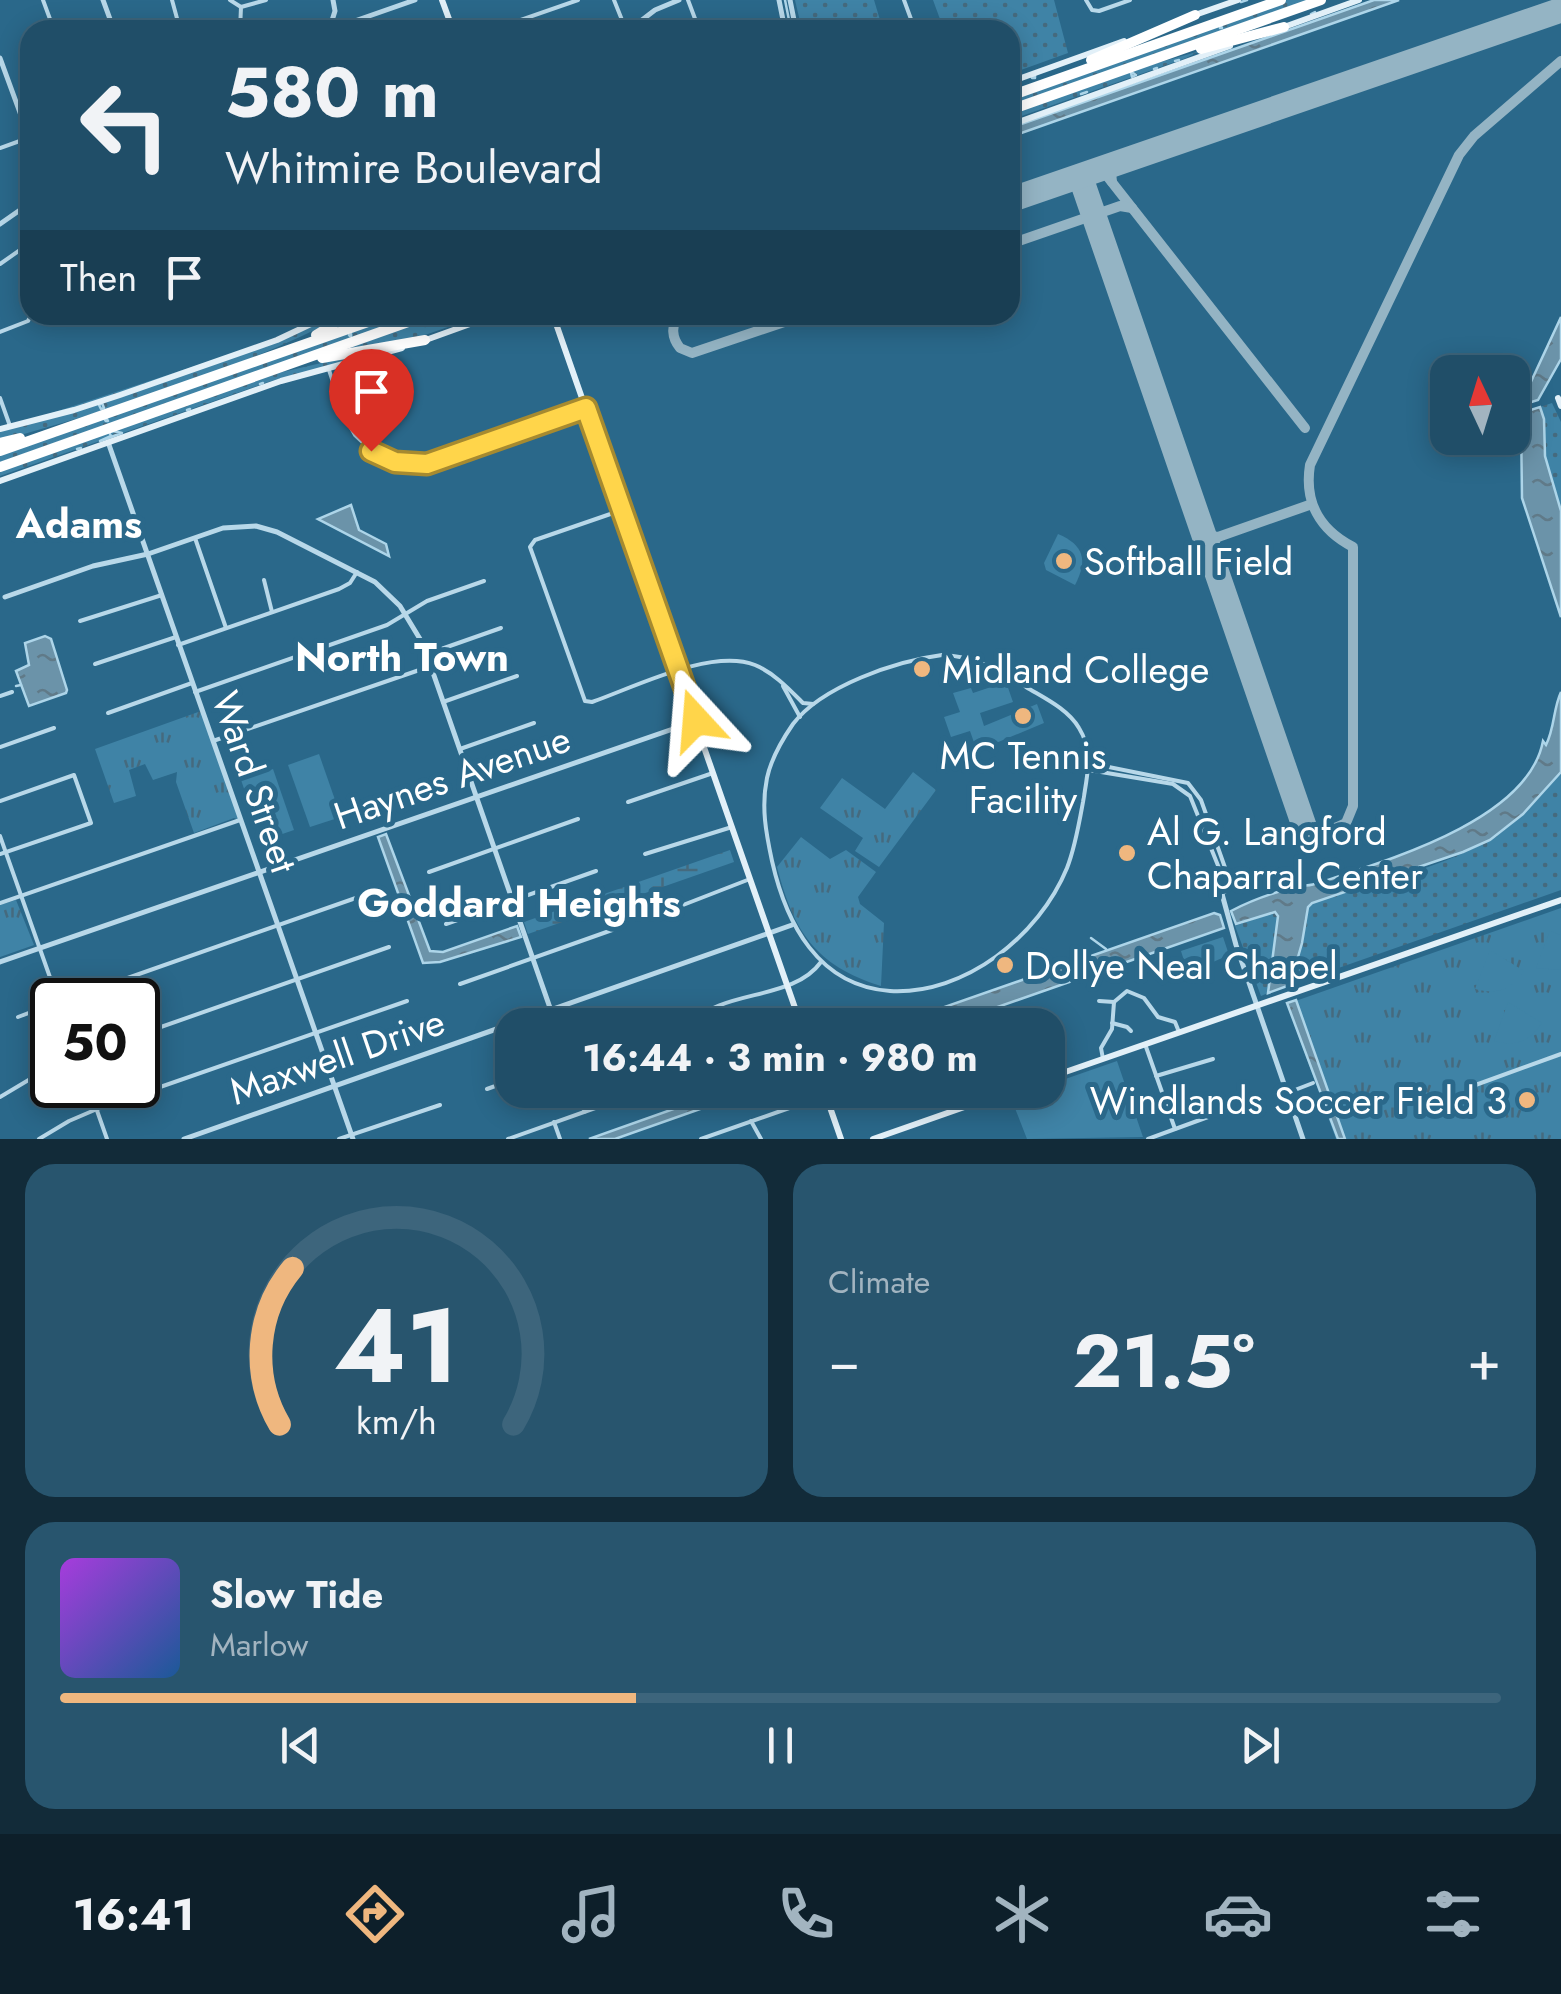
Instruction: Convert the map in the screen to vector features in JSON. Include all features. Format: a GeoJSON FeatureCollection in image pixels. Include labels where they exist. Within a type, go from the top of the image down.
{"type":"FeatureCollection","features":[{"type":"Feature","properties":{"kind":"highway"},"geometry":{"type":"LineString","coordinates":[[1020,92],[1281,0]]}},
{"type":"Feature","properties":{"kind":"highway"},"geometry":{"type":"LineString","coordinates":[[1020,106],[1321,0]]}},
{"type":"Feature","properties":{"kind":"highway"},"geometry":{"type":"LineString","coordinates":[[1058,78],[1108,51],[1195,15]]}},
{"type":"Feature","properties":{"kind":"highway"},"geometry":{"type":"LineString","coordinates":[[1132,67],[1284,27]]}},
{"type":"Feature","properties":{"kind":"highway"},"geometry":{"type":"LineString","coordinates":[[284,352],[331,325]]}},
{"type":"Feature","properties":{"kind":"highway"},"geometry":{"type":"LineString","coordinates":[[0,451],[360,325]]}},
{"type":"Feature","properties":{"kind":"highway"},"geometry":{"type":"LineString","coordinates":[[0,467],[400,325]]}},
{"type":"Feature","properties":{"kind":"highway"},"geometry":{"type":"LineString","coordinates":[[263,373],[331,356],[425,340]]}},
{"type":"Feature","properties":{"kind":"highway"},"geometry":{"type":"LineString","coordinates":[[0,444],[89,420]]}},
{"type":"Feature","properties":{"kind":"main road"},"geometry":{"type":"LineString","coordinates":[[1020,78],[1238,0]]}},
{"type":"Feature","properties":{"kind":"main road"},"geometry":{"type":"LineString","coordinates":[[1020,121],[1359,0]]}},
{"type":"Feature","properties":{"kind":"main road"},"geometry":{"type":"LineString","coordinates":[[3,425],[74,410],[120,395],[277,340],[309,325]]}},
{"type":"Feature","properties":{"kind":"main road"},"geometry":{"type":"LineString","coordinates":[[0,480],[281,381],[376,358],[467,325]]}},
{"type":"Feature","properties":{"kind":"main road"},"geometry":{"type":"LineString","coordinates":[[557,325],[795,1008]]}},
{"type":"Feature","properties":{"kind":"main road"},"geometry":{"type":"LineString","coordinates":[[1065,1072],[1561,900]]}},
{"type":"Feature","properties":{"kind":"main road"},"geometry":{"type":"LineString","coordinates":[[830,1108],[841,1139]]}},
{"type":"Feature","properties":{"kind":"main road"},"geometry":{"type":"LineString","coordinates":[[872,1139],[961,1108]]}},
{"type":"Feature","properties":{"kind":"street"},"geometry":{"type":"LineString","coordinates":[[230,0],[242,7],[266,0]]}},
{"type":"Feature","properties":{"kind":"street"},"geometry":{"type":"LineString","coordinates":[[355,20],[414,0]]}},
{"type":"Feature","properties":{"kind":"street"},"geometry":{"type":"LineString","coordinates":[[521,20],[578,0]]}},
{"type":"Feature","properties":{"kind":"street"},"geometry":{"type":"LineString","coordinates":[[641,20],[667,2],[679,0]]}},
{"type":"Feature","properties":{"kind":"street"},"geometry":{"type":"LineString","coordinates":[[1086,0],[1092,10],[1099,11],[1130,0]]}},
{"type":"Feature","properties":{"kind":"street"},"geometry":{"type":"LineString","coordinates":[[241,20],[242,7]]}},
{"type":"Feature","properties":{"kind":"street"},"geometry":{"type":"LineString","coordinates":[[0,58],[20,111]]}},
{"type":"Feature","properties":{"kind":"street"},"geometry":{"type":"LineString","coordinates":[[328,369],[343,414],[355,435],[377,454],[404,464],[440,460],[586,408]]}},
{"type":"Feature","properties":{"kind":"street"},"geometry":{"type":"LineString","coordinates":[[0,398],[3,425]]}},
{"type":"Feature","properties":{"kind":"street","name":"Ward Street"},"geometry":{"type":"LineString","coordinates":[[108,442],[352,1137]]}},
{"type":"Feature","properties":{"kind":"street"},"geometry":{"type":"LineString","coordinates":[[622,510],[535,540],[530,547],[582,697],[592,702],[711,661],[740,661],[768,672],[803,703],[814,703]]}},
{"type":"Feature","properties":{"kind":"street"},"geometry":{"type":"LineString","coordinates":[[4,597],[99,564],[148,554],[231,526],[260,526],[358,570],[384,589],[407,615],[427,654],[550,1008]]}},
{"type":"Feature","properties":{"kind":"street"},"geometry":{"type":"LineString","coordinates":[[194,538],[226,628]]}},
{"type":"Feature","properties":{"kind":"street"},"geometry":{"type":"LineString","coordinates":[[178,645],[342,588],[358,570]]}},
{"type":"Feature","properties":{"kind":"street"},"geometry":{"type":"LineString","coordinates":[[264,580],[272,612]]}},
{"type":"Feature","properties":{"kind":"street"},"geometry":{"type":"LineString","coordinates":[[195,692],[407,615],[427,601],[484,581]]}},
{"type":"Feature","properties":{"kind":"street"},"geometry":{"type":"LineString","coordinates":[[80,621],[162,595]]}},
{"type":"Feature","properties":{"kind":"street"},"geometry":{"type":"LineString","coordinates":[[427,654],[501,628]]}},
{"type":"Feature","properties":{"kind":"street"},"geometry":{"type":"LineString","coordinates":[[95,664],[176,636]]}},
{"type":"Feature","properties":{"kind":"street"},"geometry":{"type":"LineString","coordinates":[[955,655],[979,660],[1071,717],[1087,744],[1089,767],[1072,852],[1060,881],[1034,922],[992,958],[955,981],[910,991],[862,984],[821,962],[792,925],[764,824],[764,802],[774,757],[800,717],[842,686],[926,657],[955,655]]}},
{"type":"Feature","properties":{"kind":"street"},"geometry":{"type":"LineString","coordinates":[[212,742],[431,666]]}},
{"type":"Feature","properties":{"kind":"street"},"geometry":{"type":"LineString","coordinates":[[443,702],[518,676]]}},
{"type":"Feature","properties":{"kind":"street"},"geometry":{"type":"LineString","coordinates":[[108,713],[192,683]]}},
{"type":"Feature","properties":{"kind":"street"},"geometry":{"type":"LineString","coordinates":[[783,686],[800,717]]}},
{"type":"Feature","properties":{"kind":"street"},"geometry":{"type":"LineString","coordinates":[[0,696],[12,692]]}},
{"type":"Feature","properties":{"kind":"street","name":"Haynes Avenue"},"geometry":{"type":"LineString","coordinates":[[0,962],[696,720]]}},
{"type":"Feature","properties":{"kind":"street"},"geometry":{"type":"LineString","coordinates":[[460,749],[534,723]]}},
{"type":"Feature","properties":{"kind":"street"},"geometry":{"type":"LineString","coordinates":[[0,747],[54,728]]}},
{"type":"Feature","properties":{"kind":"street"},"geometry":{"type":"LineString","coordinates":[[1089,767],[1182,788],[1190,796],[1208,830],[1222,894],[1256,1005],[1303,1139]]}},
{"type":"Feature","properties":{"kind":"street"},"geometry":{"type":"LineString","coordinates":[[628,802],[713,774]]}},
{"type":"Feature","properties":{"kind":"street"},"geometry":{"type":"LineString","coordinates":[[0,801],[74,775],[90,823],[3,854]]}},
{"type":"Feature","properties":{"kind":"street"},"geometry":{"type":"LineString","coordinates":[[0,902],[240,820]]}},
{"type":"Feature","properties":{"kind":"street"},"geometry":{"type":"LineString","coordinates":[[429,872],[578,820]]}},
{"type":"Feature","properties":{"kind":"street"},"geometry":{"type":"LineString","coordinates":[[645,854],[732,827]]}},
{"type":"Feature","properties":{"kind":"street"},"geometry":{"type":"LineString","coordinates":[[0,836],[3,854],[50,978]]}},
{"type":"Feature","properties":{"kind":"street"},"geometry":{"type":"LineString","coordinates":[[446,924],[596,871]]}},
{"type":"Feature","properties":{"kind":"street"},"geometry":{"type":"LineString","coordinates":[[665,912],[750,879]]}},
{"type":"Feature","properties":{"kind":"street"},"geometry":{"type":"LineString","coordinates":[[125,978],[370,894]]}},
{"type":"Feature","properties":{"kind":"street","name":"Maxwell Drive"},"geometry":{"type":"LineString","coordinates":[[557,1008],[792,925]]}},
{"type":"Feature","properties":{"kind":"street"},"geometry":{"type":"LineString","coordinates":[[460,984],[616,929]]}},
{"type":"Feature","properties":{"kind":"street"},"geometry":{"type":"LineString","coordinates":[[160,1027],[390,946]]}},
{"type":"Feature","properties":{"kind":"street"},"geometry":{"type":"LineString","coordinates":[[717,1008],[807,976],[821,962]]}},
{"type":"Feature","properties":{"kind":"street"},"geometry":{"type":"LineString","coordinates":[[1103,1058],[1101,1048],[1108,1040],[1114,1002],[1119,995],[1133,992],[1144,998],[1158,1017],[1175,1022],[1179,1032]]}},
{"type":"Feature","properties":{"kind":"street"},"geometry":{"type":"LineString","coordinates":[[39,1139],[68,1120],[407,1001]]}},
{"type":"Feature","properties":{"kind":"street"},"geometry":{"type":"LineString","coordinates":[[1099,1001],[1114,1002]]}},
{"type":"Feature","properties":{"kind":"street"},"geometry":{"type":"LineString","coordinates":[[18,1017],[30,1012]]}},
{"type":"Feature","properties":{"kind":"street"},"geometry":{"type":"LineString","coordinates":[[1112,1023],[1130,1031]]}},
{"type":"Feature","properties":{"kind":"street","name":"Maxwell Drive"},"geometry":{"type":"LineString","coordinates":[[184,1139],[495,1030]]}},
{"type":"Feature","properties":{"kind":"street"},"geometry":{"type":"LineString","coordinates":[[1145,1044],[1174,1129]]}},
{"type":"Feature","properties":{"kind":"street"},"geometry":{"type":"LineString","coordinates":[[1470,1086],[1561,1054]]}},
{"type":"Feature","properties":{"kind":"street"},"geometry":{"type":"LineString","coordinates":[[1156,1076],[1213,1059]]}},
{"type":"Feature","properties":{"kind":"street"},"geometry":{"type":"LineString","coordinates":[[0,1098],[30,1080]]}},
{"type":"Feature","properties":{"kind":"street"},"geometry":{"type":"LineString","coordinates":[[1287,1093],[1313,1083]]}},
{"type":"Feature","properties":{"kind":"street"},"geometry":{"type":"LineString","coordinates":[[488,1089],[495,1086]]}},
{"type":"Feature","properties":{"kind":"street"},"geometry":{"type":"LineString","coordinates":[[339,1139],[440,1105]]}},
{"type":"Feature","properties":{"kind":"street"},"geometry":{"type":"LineString","coordinates":[[508,1139],[595,1108]]}},
{"type":"Feature","properties":{"kind":"street"},"geometry":{"type":"LineString","coordinates":[[701,1139],[788,1108]]}},
{"type":"Feature","properties":{"kind":"street"},"geometry":{"type":"LineString","coordinates":[[97,1110],[107,1139]]}},
{"type":"Feature","properties":{"kind":"street"},"geometry":{"type":"LineString","coordinates":[[1148,1139],[1229,1113]]}},
{"type":"Feature","properties":{"kind":"street"},"geometry":{"type":"LineString","coordinates":[[751,1121],[761,1139]]}},
{"type":"Feature","properties":{"kind":"street"},"geometry":{"type":"LineString","coordinates":[[554,1122],[560,1139]]}},
{"type":"Feature","properties":{"kind":"green space"},"geometry":{"type":"Polygon","coordinates":[[[795,0],[874,0],[880,20],[800,20],[795,0]]]}},
{"type":"Feature","properties":{"kind":"green space"},"geometry":{"type":"Polygon","coordinates":[[[933,0],[1054,0],[1068,53],[1020,70],[1020,20],[940,20],[933,0]]]}},
{"type":"Feature","properties":{"kind":"green space"},"geometry":{"type":"Polygon","coordinates":[[[1287,0],[1308,0],[1020,102],[1020,94],[1287,0]]]}},
{"type":"Feature","properties":{"kind":"green space"},"geometry":{"type":"Polygon","coordinates":[[[1200,51],[1020,116],[1020,110],[1200,51]]]}},
{"type":"Feature","properties":{"kind":"green space"},"geometry":{"type":"Polygon","coordinates":[[[324,325],[220,370],[0,441],[0,430],[324,325]]]}},
{"type":"Feature","properties":{"kind":"green space"},"geometry":{"type":"Polygon","coordinates":[[[368,325],[390,325],[0,462],[0,455],[368,325]]]}},
{"type":"Feature","properties":{"kind":"green space"},"geometry":{"type":"Polygon","coordinates":[[[411,325],[454,325],[419,337],[345,349],[411,325]]]}},
{"type":"Feature","properties":{"kind":"green space"},"geometry":{"type":"Polygon","coordinates":[[[386,348],[271,381],[0,476],[0,471],[274,374],[386,348]]]}},
{"type":"Feature","properties":{"kind":"green space"},"geometry":{"type":"Polygon","coordinates":[[[1552,403],[1561,422],[1561,511],[1545,456],[1540,407],[1552,403]]]}},
{"type":"Feature","properties":{"kind":"green space","name":"Softball Field"},"geometry":{"type":"Polygon","coordinates":[[[1058,534],[1073,543],[1081,554],[1075,585],[1046,570],[1044,563],[1058,534]]]}},
{"type":"Feature","properties":{"kind":"green space","name":"MC Tennis Facility"},"geometry":{"type":"Polygon","coordinates":[[[1006,682],[1013,702],[980,713],[984,726],[1037,704],[1044,723],[977,751],[970,731],[951,737],[944,717],[960,712],[953,693],[971,688],[973,693],[1006,682]]]}},
{"type":"Feature","properties":{"kind":"green space"},"geometry":{"type":"Polygon","coordinates":[[[201,711],[240,820],[234,818],[194,833],[176,782],[177,772],[153,780],[145,764],[129,770],[136,796],[114,803],[95,749],[201,711]]]}},
{"type":"Feature","properties":{"kind":"green space"},"geometry":{"type":"Polygon","coordinates":[[[319,754],[341,817],[310,827],[288,765],[319,754]]]}},
{"type":"Feature","properties":{"kind":"green space"},"geometry":{"type":"Polygon","coordinates":[[[273,769],[294,830],[262,841],[241,780],[273,769]]]}},
{"type":"Feature","properties":{"kind":"green space"},"geometry":{"type":"Polygon","coordinates":[[[913,772],[936,790],[879,867],[855,851],[863,838],[820,808],[842,778],[885,809],[913,772]]]}},
{"type":"Feature","properties":{"kind":"green space"},"geometry":{"type":"Polygon","coordinates":[[[1561,772],[1561,890],[1290,985],[1312,903],[1424,869],[1488,841],[1527,810],[1561,772]]]}},
{"type":"Feature","properties":{"kind":"green space"},"geometry":{"type":"Polygon","coordinates":[[[801,837],[830,859],[846,850],[876,872],[858,897],[860,904],[884,923],[881,986],[839,968],[800,928],[777,867],[801,837]]]}},
{"type":"Feature","properties":{"kind":"green space"},"geometry":{"type":"Polygon","coordinates":[[[730,850],[734,862],[528,934],[524,922],[730,850]]]}},
{"type":"Feature","properties":{"kind":"green space"},"geometry":{"type":"Polygon","coordinates":[[[16,900],[34,945],[0,957],[0,905],[16,900]]]}},
{"type":"Feature","properties":{"kind":"green space"},"geometry":{"type":"Polygon","coordinates":[[[1561,908],[1561,1139],[1336,1139],[1287,1004],[1561,908]]]}},
{"type":"Feature","properties":{"kind":"green space"},"geometry":{"type":"Polygon","coordinates":[[[1276,912],[1268,993],[1261,996],[1235,926],[1276,912]]]}},
{"type":"Feature","properties":{"kind":"green space"},"geometry":{"type":"Polygon","coordinates":[[[1550,930],[1561,936],[1561,970],[1536,968],[1550,930]]]}},
{"type":"Feature","properties":{"kind":"green space"},"geometry":{"type":"Polygon","coordinates":[[[1223,937],[1229,955],[1188,973],[1181,951],[1223,937]]]}},
{"type":"Feature","properties":{"kind":"green space"},"geometry":{"type":"Polygon","coordinates":[[[1490,950],[1524,971],[1503,989],[1475,989],[1490,950]]]}},
{"type":"Feature","properties":{"kind":"green space"},"geometry":{"type":"Polygon","coordinates":[[[1508,1002],[1542,1023],[1527,1039],[1515,1043],[1494,1041],[1508,1002]]]}},
{"type":"Feature","properties":{"kind":"green space"},"geometry":{"type":"Polygon","coordinates":[[[1117,1061],[1143,1137],[1027,1139],[1015,1108],[1065,1108],[1065,1079],[1117,1061]]]}},
{"type":"Feature","properties":{"kind":"water"},"geometry":{"type":"Polygon","coordinates":[[[1374,0],[1399,0],[1020,133],[1020,124],[1374,0]]]}},
{"type":"Feature","properties":{"kind":"water"},"geometry":{"type":"Polygon","coordinates":[[[1561,317],[1561,359],[1538,400],[1530,402],[1530,384],[1561,317]]]}},
{"type":"Feature","properties":{"kind":"water"},"geometry":{"type":"Polygon","coordinates":[[[1540,407],[1544,419],[1545,456],[1561,511],[1561,617],[1522,498],[1521,455],[1530,455],[1530,410],[1540,407]]]}},
{"type":"Feature","properties":{"kind":"water"},"geometry":{"type":"Polygon","coordinates":[[[351,505],[359,530],[386,544],[389,556],[318,519],[351,505]]]}},
{"type":"Feature","properties":{"kind":"water"},"geometry":{"type":"Polygon","coordinates":[[[45,636],[51,639],[67,690],[29,706],[16,671],[29,665],[25,643],[45,636]]]}},
{"type":"Feature","properties":{"kind":"water"},"geometry":{"type":"Polygon","coordinates":[[[1561,692],[1561,772],[1523,814],[1490,840],[1463,852],[1312,903],[1290,985],[1268,993],[1278,916],[1275,912],[1236,924],[1231,911],[1271,894],[1379,863],[1450,834],[1483,815],[1511,794],[1532,769],[1543,741],[1546,745],[1549,738],[1561,692]]]}},
{"type":"Feature","properties":{"kind":"water"},"geometry":{"type":"Polygon","coordinates":[[[386,834],[430,951],[443,952],[517,926],[521,937],[440,962],[423,963],[378,837],[386,834]]]}},
{"type":"Feature","properties":{"kind":"water"},"geometry":{"type":"Polygon","coordinates":[[[1214,913],[1220,915],[1224,928],[995,1008],[942,1008],[1214,913]]]}},
{"type":"Feature","properties":{"kind":"water"},"geometry":{"type":"Polygon","coordinates":[[[1296,1000],[1345,1139],[1338,1139],[1287,1003],[1296,1000]]]}},
{"type":"Feature","properties":{"kind":"water"},"geometry":{"type":"Polygon","coordinates":[[[676,1108],[703,1108],[615,1139],[589,1139],[676,1108]]]}},
{"type":"Feature","properties":{"kind":"waterway"},"geometry":{"type":"LineString","coordinates":[[785,0],[789,20]]}},
{"type":"Feature","properties":{"kind":"waterway"},"geometry":{"type":"LineString","coordinates":[[1241,2],[1247,0]]}},
{"type":"Feature","properties":{"kind":"waterway"},"geometry":{"type":"LineString","coordinates":[[1311,14],[1315,12]]}},
{"type":"Feature","properties":{"kind":"waterway"},"geometry":{"type":"LineString","coordinates":[[1221,26],[1222,28],[1220,28],[1221,26]]}},
{"type":"Feature","properties":{"kind":"waterway"},"geometry":{"type":"LineString","coordinates":[[1175,61],[1179,60]]}},
{"type":"Feature","properties":{"kind":"waterway"},"geometry":{"type":"LineString","coordinates":[[1131,73],[1133,73],[1136,75],[1132,77],[1131,73]]}},
{"type":"Feature","properties":{"kind":"waterway"},"geometry":{"type":"LineString","coordinates":[[1035,75],[1035,78],[1032,78],[1031,76],[1035,75]]}},
{"type":"Feature","properties":{"kind":"waterway"},"geometry":{"type":"LineString","coordinates":[[1081,94],[1087,92]]}},
{"type":"Feature","properties":{"kind":"waterway"},"geometry":{"type":"LineString","coordinates":[[351,334],[351,336],[350,336],[349,335],[351,334]]}},
{"type":"Feature","properties":{"kind":"waterway"},"geometry":{"type":"LineString","coordinates":[[102,403],[104,408],[101,409],[99,405],[102,403]]}},
{"type":"Feature","properties":{"kind":"waterway"},"geometry":{"type":"LineString","coordinates":[[107,419],[108,421],[105,420],[107,419]]}},
{"type":"Feature","properties":{"kind":"waterway"},"geometry":{"type":"LineString","coordinates":[[113,431],[122,433],[100,441],[111,436],[109,432],[113,431]]}},
{"type":"Feature","properties":{"kind":"waterway"},"geometry":{"type":"LineString","coordinates":[[77,449],[81,448]]}},
{"type":"Feature","properties":{"kind":"waterway"},"geometry":{"type":"LineString","coordinates":[[16,686],[21,685]]}},
{"type":"Feature","properties":{"kind":"waterway"},"geometry":{"type":"LineString","coordinates":[[1091,938],[1106,949]]}},
{"type":"Feature","properties":{"kind":"taxiway"},"geometry":{"type":"LineString","coordinates":[[1303,821],[1318,831],[1329,830],[1346,823],[1353,806],[1353,547],[1332,532],[1317,514],[1310,491],[1310,465],[1459,155],[1474,136],[1561,61]]}},
{"type":"Feature","properties":{"kind":"taxiway"},"geometry":{"type":"LineString","coordinates":[[1112,182],[1111,172],[1117,163]]}},
{"type":"Feature","properties":{"kind":"taxiway"},"geometry":{"type":"LineString","coordinates":[[1092,172],[1107,176],[1305,428]]}},
{"type":"Feature","properties":{"kind":"taxiway"},"geometry":{"type":"LineString","coordinates":[[1084,187],[1092,172]]}},
{"type":"Feature","properties":{"kind":"taxiway"},"geometry":{"type":"LineString","coordinates":[[1020,241],[1120,206],[1132,208]]}},
{"type":"Feature","properties":{"kind":"taxiway"},"geometry":{"type":"LineString","coordinates":[[674,325],[680,348],[692,353],[775,325]]}},
{"type":"Feature","properties":{"kind":"taxiway"},"geometry":{"type":"LineString","coordinates":[[1210,552],[1218,537],[1312,504]]}},
{"type":"Feature","properties":{"kind":"taxiway"},"geometry":{"type":"LineString","coordinates":[[1201,528],[1217,537]]}},
{"type":"Feature","properties":{"kind":"runway"},"geometry":{"type":"LineString","coordinates":[[1020,197],[1561,10]]}},
{"type":"Feature","properties":{"kind":"runway"},"geometry":{"type":"LineString","coordinates":[[1084,187],[1310,843]]}},
{"type":"Feature","properties":{"kind":"place","name":"Softball Field"},"geometry":{"type":"Point","coordinates":[1064,561]}},
{"type":"Feature","properties":{"kind":"place","name":"Midland College"},"geometry":{"type":"Point","coordinates":[922,669]}},
{"type":"Feature","properties":{"kind":"place","name":"MC Tennis Facility"},"geometry":{"type":"Point","coordinates":[1023,716]}},
{"type":"Feature","properties":{"kind":"place","name":"Al G. Langford Chaparral Center"},"geometry":{"type":"Point","coordinates":[1127,853]}},
{"type":"Feature","properties":{"kind":"place","name":"Dollye Neal Chapel"},"geometry":{"type":"Point","coordinates":[1005,965]}},
{"type":"Feature","properties":{"kind":"place","name":"Windlands Soccer Field 3"},"geometry":{"type":"Point","coordinates":[1527,1100]}},
{"type":"Feature","properties":{"kind":"district","name":"Adams"},"geometry":{"type":"Point","coordinates":[79,524]}},
{"type":"Feature","properties":{"kind":"district","name":"North Town"},"geometry":{"type":"Point","coordinates":[402,657]}},
{"type":"Feature","properties":{"kind":"district","name":"Goddard Heights"},"geometry":{"type":"Point","coordinates":[519,903]}},
{"type":"Feature","properties":{"kind":"route"},"geometry":{"type":"LineString","coordinates":[[371,451],[395,462],[427,464],[586,408],[696,720]]}}]}
